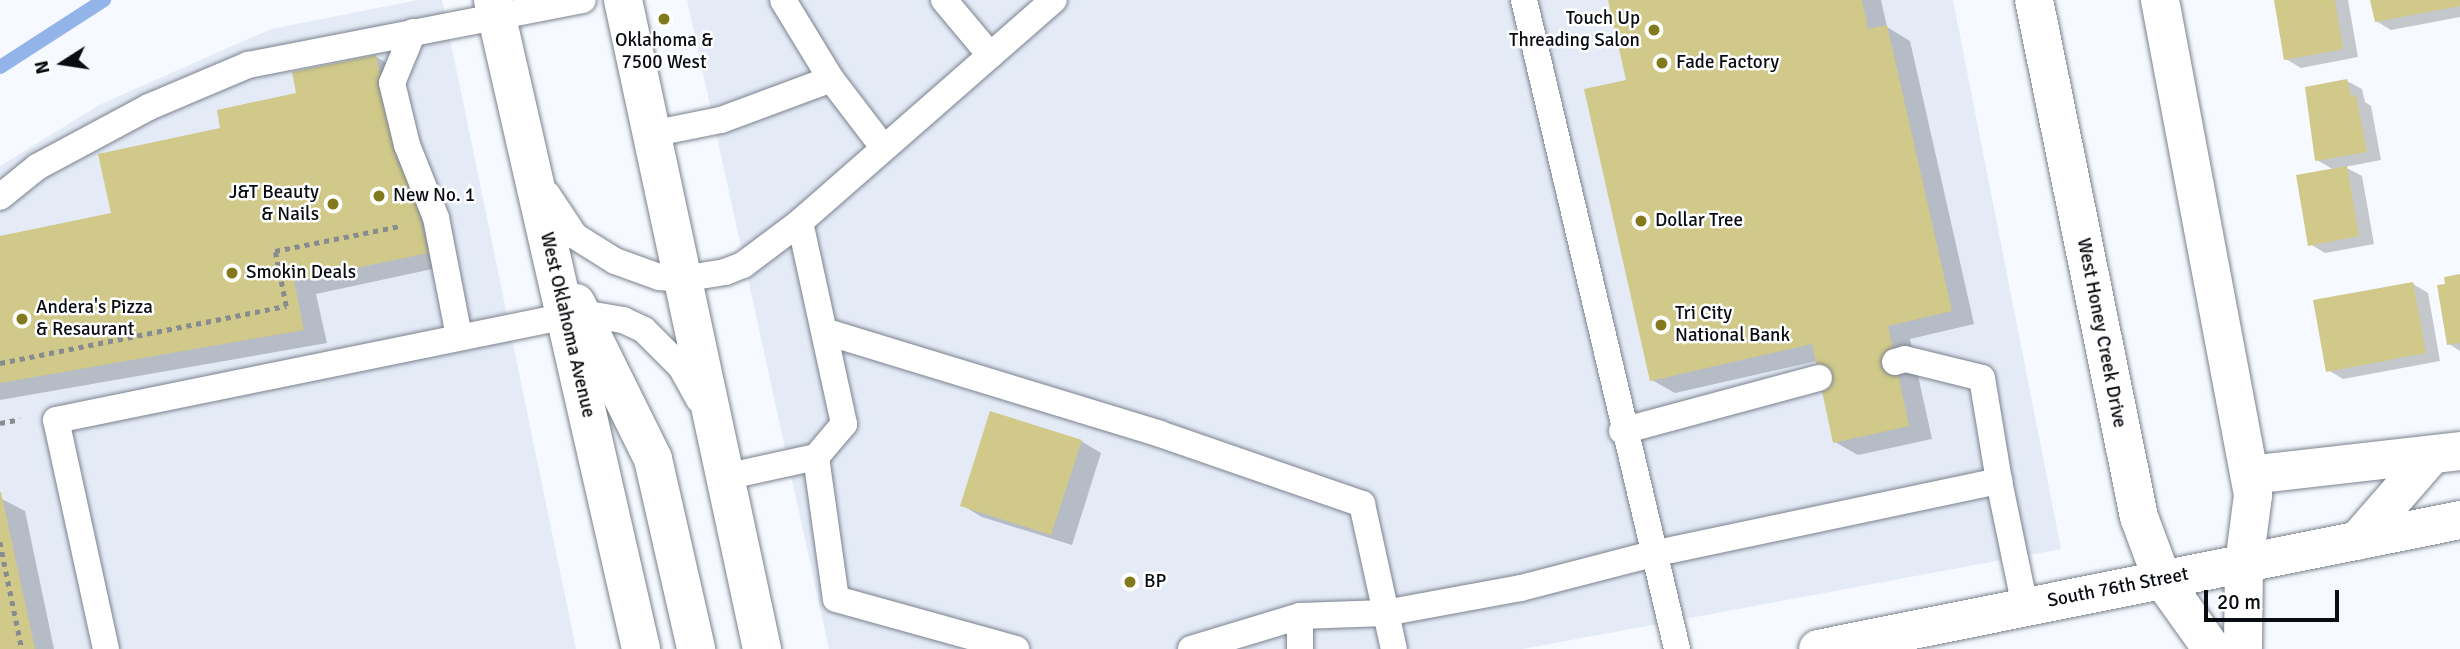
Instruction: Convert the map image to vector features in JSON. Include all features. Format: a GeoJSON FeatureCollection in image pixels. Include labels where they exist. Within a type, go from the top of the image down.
{"type":"FeatureCollection","features":[{"type":"Feature","properties":{"kind":"main road"},"geometry":{"type":"LineString","coordinates":[[623,0],[762,649]]}},
{"type":"Feature","properties":{"kind":"main road","name":"West Honey Creek Drive"},"geometry":{"type":"LineString","coordinates":[[2034,0],[2139,517],[2162,579],[2211,649]]}},
{"type":"Feature","properties":{"kind":"main road"},"geometry":{"type":"LineString","coordinates":[[2160,0],[2253,495],[2244,564],[2243,649]]}},
{"type":"Feature","properties":{"kind":"main road","name":"West Oklahoma Avenue"},"geometry":{"type":"LineString","coordinates":[[495,8],[551,255],[573,313],[642,649]]}},
{"type":"Feature","properties":{"kind":"main road"},"geometry":{"type":"LineString","coordinates":[[573,313],[653,459],[696,649]]}},
{"type":"Feature","properties":{"kind":"main road"},"geometry":{"type":"LineString","coordinates":[[2250,475],[2445,453]]}},
{"type":"Feature","properties":{"kind":"main road"},"geometry":{"type":"LineString","coordinates":[[2357,541],[2445,453]]}},
{"type":"Feature","properties":{"kind":"main road","name":"South 76th Street"},"geometry":{"type":"LineString","coordinates":[[1818,649],[2460,520]]}},
{"type":"Feature","properties":{"kind":"lane"},"geometry":{"type":"LineString","coordinates":[[0,197],[37,167],[213,77],[248,65],[413,32],[495,8],[583,0]]}},
{"type":"Feature","properties":{"kind":"lane"},"geometry":{"type":"LineString","coordinates":[[783,0],[831,79],[883,148]]}},
{"type":"Feature","properties":{"kind":"lane"},"geometry":{"type":"LineString","coordinates":[[944,0],[990,55]]}},
{"type":"Feature","properties":{"kind":"lane"},"geometry":{"type":"LineString","coordinates":[[529,161],[575,236],[597,253],[639,271],[682,279],[743,265],[800,222],[1054,0]]}},
{"type":"Feature","properties":{"kind":"lane"},"geometry":{"type":"LineString","coordinates":[[1524,0],[1622,431],[1677,649]]}},
{"type":"Feature","properties":{"kind":"lane"},"geometry":{"type":"LineString","coordinates":[[413,32],[392,83],[407,145],[436,218],[459,336]]}},
{"type":"Feature","properties":{"kind":"lane"},"geometry":{"type":"LineString","coordinates":[[651,134],[721,120],[831,79]]}},
{"type":"Feature","properties":{"kind":"lane"},"geometry":{"type":"LineString","coordinates":[[725,477],[816,457],[844,424],[827,332],[800,222]]}},
{"type":"Feature","properties":{"kind":"lane"},"geometry":{"type":"LineString","coordinates":[[106,649],[56,420],[573,313],[623,320],[656,340],[681,367],[715,430]]}},
{"type":"Feature","properties":{"kind":"lane"},"geometry":{"type":"LineString","coordinates":[[827,332],[1160,434],[1362,504],[1394,649]]}},
{"type":"Feature","properties":{"kind":"lane"},"geometry":{"type":"LineString","coordinates":[[1895,362],[1905,359],[1982,378],[1999,481],[2025,607]]}},
{"type":"Feature","properties":{"kind":"lane"},"geometry":{"type":"LineString","coordinates":[[1622,431],[1819,378]]}},
{"type":"Feature","properties":{"kind":"lane"},"geometry":{"type":"LineString","coordinates":[[816,457],[836,599],[1016,649]]}},
{"type":"Feature","properties":{"kind":"lane"},"geometry":{"type":"LineString","coordinates":[[1191,649],[1300,616],[1385,613],[1521,588],[1652,554],[1999,481]]}},
{"type":"Feature","properties":{"kind":"lane"},"geometry":{"type":"LineString","coordinates":[[1300,616],[1300,649]]}},
{"type":"Feature","properties":{"kind":"path"},"geometry":{"type":"LineString","coordinates":[[0,363],[286,306],[275,251],[436,218]]}},
{"type":"Feature","properties":{"kind":"path"},"geometry":{"type":"LineString","coordinates":[[0,542],[22,649]]}},
{"type":"Feature","properties":{"kind":"shaded area"},"geometry":{"type":"Polygon","coordinates":[[[418,0],[442,0],[576,649],[0,649],[0,166],[101,104],[271,29],[418,0]]]}},
{"type":"Feature","properties":{"kind":"shaded area"},"geometry":{"type":"Polygon","coordinates":[[[687,0],[1953,0],[2061,549],[1522,649],[829,649],[687,0]]]}},
{"type":"Feature","properties":{"kind":"building"},"geometry":{"type":"Polygon","coordinates":[[[1608,0],[1862,0],[1868,29],[1887,25],[1952,311],[1888,326],[1909,426],[1833,443],[1812,344],[1650,381],[1584,89],[1626,80],[1608,0]]]}},
{"type":"Feature","properties":{"kind":"building"},"geometry":{"type":"Polygon","coordinates":[[[2274,0],[2335,0],[2343,49],[2284,60],[2274,0]]]}},
{"type":"Feature","properties":{"kind":"building"},"geometry":{"type":"Polygon","coordinates":[[[2370,0],[2460,0],[2460,6],[2375,22],[2370,0]]]}},
{"type":"Feature","properties":{"kind":"building"},"geometry":{"type":"Polygon","coordinates":[[[376,55],[399,167],[409,165],[428,253],[294,281],[304,330],[0,383],[0,236],[111,213],[98,154],[220,128],[217,110],[296,93],[292,72],[376,55]]]}},
{"type":"Feature","properties":{"kind":"building"},"geometry":{"type":"Polygon","coordinates":[[[2347,79],[2351,96],[2356,95],[2367,152],[2315,161],[2305,87],[2347,79]]]}},
{"type":"Feature","properties":{"kind":"building"},"geometry":{"type":"Polygon","coordinates":[[[2347,166],[2359,236],[2308,246],[2296,175],[2347,166]]]}},
{"type":"Feature","properties":{"kind":"building"},"geometry":{"type":"Polygon","coordinates":[[[2460,274],[2460,343],[2447,345],[2437,285],[2445,284],[2444,277],[2460,274]]]}},
{"type":"Feature","properties":{"kind":"building"},"geometry":{"type":"Polygon","coordinates":[[[2413,282],[2426,353],[2326,372],[2313,300],[2413,282]]]}},
{"type":"Feature","properties":{"kind":"building"},"geometry":{"type":"Polygon","coordinates":[[[990,411],[1082,440],[1051,535],[960,506],[990,411]]]}},
{"type":"Feature","properties":{"kind":"building"},"geometry":{"type":"Polygon","coordinates":[[[1,492],[35,649],[0,649],[1,492]]]}},
{"type":"Feature","properties":{"kind":"waterway"},"geometry":{"type":"LineString","coordinates":[[0,67],[104,0]]}},
{"type":"Feature","properties":{"kind":"place","name":"Oklahoma & 7500 West"},"geometry":{"type":"Point","coordinates":[664,19]}},
{"type":"Feature","properties":{"kind":"place","name":"Touch Up Threading Salon"},"geometry":{"type":"Point","coordinates":[1654,30]}},
{"type":"Feature","properties":{"kind":"place","name":"Fade Factory"},"geometry":{"type":"Point","coordinates":[1662,63]}},
{"type":"Feature","properties":{"kind":"place","name":"New No. 1"},"geometry":{"type":"Point","coordinates":[379,196]}},
{"type":"Feature","properties":{"kind":"place","name":"J&T Beauty & Nails"},"geometry":{"type":"Point","coordinates":[333,204]}},
{"type":"Feature","properties":{"kind":"place","name":"Dollar Tree"},"geometry":{"type":"Point","coordinates":[1641,221]}},
{"type":"Feature","properties":{"kind":"place","name":"Smokin Deals"},"geometry":{"type":"Point","coordinates":[232,273]}},
{"type":"Feature","properties":{"kind":"place","name":"Andera's Pizza & Resaurant"},"geometry":{"type":"Point","coordinates":[22,319]}},
{"type":"Feature","properties":{"kind":"place","name":"Tri City National Bank"},"geometry":{"type":"Point","coordinates":[1661,325]}},
{"type":"Feature","properties":{"kind":"place","name":"BP"},"geometry":{"type":"Point","coordinates":[1130,582]}}]}
